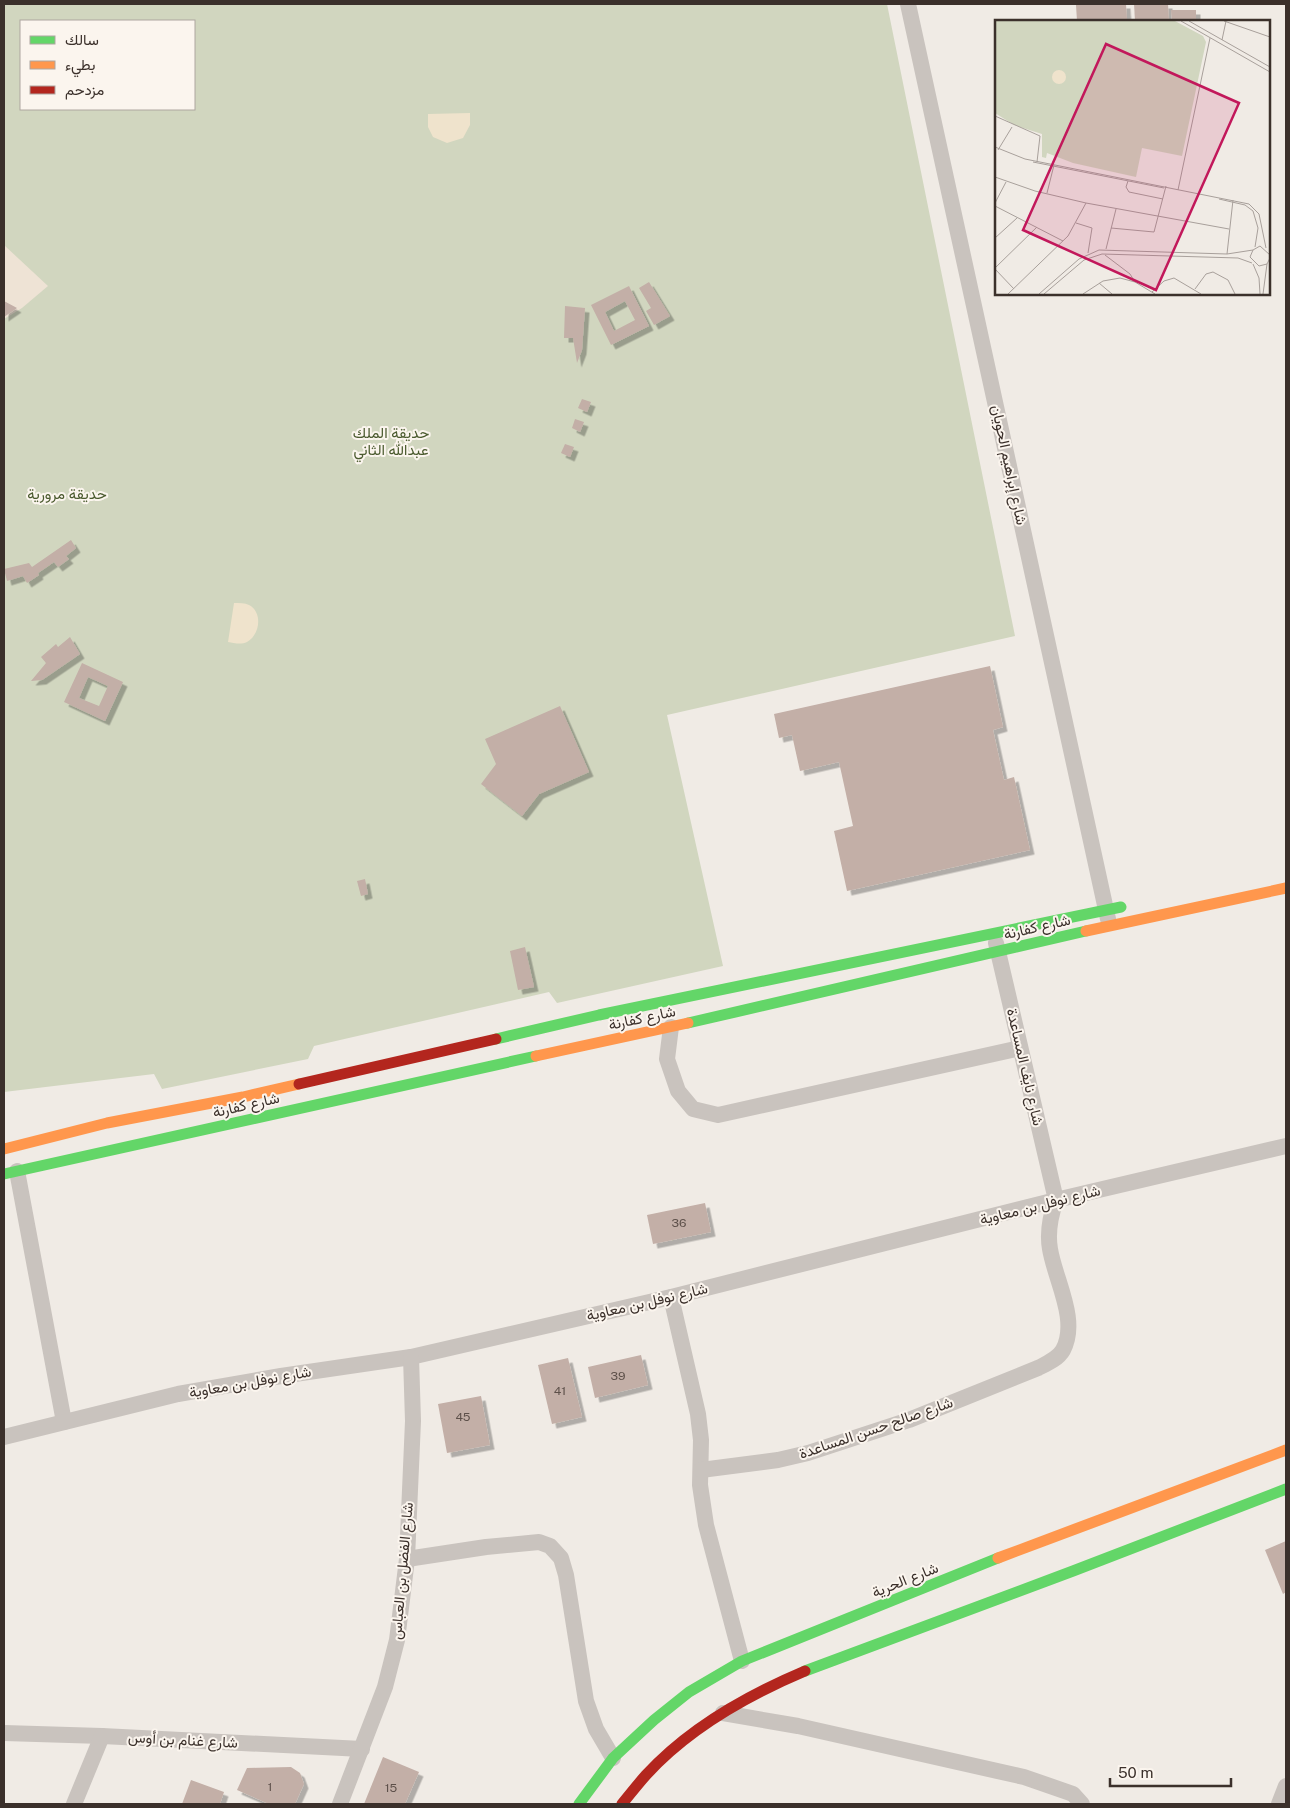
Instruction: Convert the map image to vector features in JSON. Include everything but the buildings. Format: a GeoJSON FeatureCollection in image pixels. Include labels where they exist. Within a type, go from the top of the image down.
{"type":"FeatureCollection","features":[{"type":"Feature","properties":{"kind":"main road","name":"شارع كفارنة"},"geometry":{"type":"LineString","coordinates":[[4,1149],[107,1123],[243,1097],[592,1016],[993,934],[1107,918],[1286,888]]}},
{"type":"Feature","properties":{"kind":"main road","name":"شارع كفارنة"},"geometry":{"type":"LineString","coordinates":[[10,1173],[391,1086],[671,1027],[998,952],[1107,918],[1135,904]]}},
{"type":"Feature","properties":{"kind":"main road","name":"شارع الحرية"},"geometry":{"type":"LineString","coordinates":[[579,1804],[613,1758],[654,1720],[689,1692],[742,1661],[1031,1545],[1286,1450]]}},
{"type":"Feature","properties":{"kind":"main road"},"geometry":{"type":"LineString","coordinates":[[622,1804],[647,1774],[680,1744],[723,1713],[769,1686],[831,1660],[1073,1571],[1286,1489]]}},
{"type":"Feature","properties":{"kind":"street","name":"شارع إبراهيم الحويان"},"geometry":{"type":"LineString","coordinates":[[908,4],[1107,918]]}},
{"type":"Feature","properties":{"kind":"street","name":"شارع نايف المساعدة"},"geometry":{"type":"LineString","coordinates":[[993,934],[1056,1200]]}},
{"type":"Feature","properties":{"kind":"street"},"geometry":{"type":"LineString","coordinates":[[671,1027],[667,1058],[678,1091],[692,1109],[718,1115],[1020,1048]]}},
{"type":"Feature","properties":{"kind":"street","name":"شارع نوفل بن معاوية"},"geometry":{"type":"LineString","coordinates":[[4,1437],[178,1394],[281,1376],[411,1358],[670,1297],[1056,1200],[1286,1146]]}},
{"type":"Feature","properties":{"kind":"street"},"geometry":{"type":"LineString","coordinates":[[10,1173],[64,1422]]}},
{"type":"Feature","properties":{"kind":"street","name":"شارع صالح حسن المساعدة"},"geometry":{"type":"LineString","coordinates":[[701,1470],[778,1460],[808,1452],[909,1420],[1038,1368],[1053,1360],[1062,1351],[1068,1324],[1063,1294],[1050,1250],[1048,1236],[1050,1218],[1056,1200]]}},
{"type":"Feature","properties":{"kind":"street"},"geometry":{"type":"LineString","coordinates":[[670,1297],[698,1414],[701,1440],[701,1492],[706,1525],[742,1661]]}},
{"type":"Feature","properties":{"kind":"street","name":"شارع الفضل بن العباس"},"geometry":{"type":"LineString","coordinates":[[340,1804],[386,1687],[397,1640],[407,1559],[413,1421],[411,1358]]}},
{"type":"Feature","properties":{"kind":"street"},"geometry":{"type":"LineString","coordinates":[[407,1559],[515,1543],[539,1542],[550,1546],[561,1558],[566,1575],[586,1701],[596,1729],[613,1758]]}},
{"type":"Feature","properties":{"kind":"street"},"geometry":{"type":"LineString","coordinates":[[723,1713],[808,1728],[1024,1777],[1073,1794],[1082,1804]]}},
{"type":"Feature","properties":{"kind":"street","name":"شارع غنام بن أوس"},"geometry":{"type":"LineString","coordinates":[[4,1733],[362,1749]]}},
{"type":"Feature","properties":{"kind":"street"},"geometry":{"type":"LineString","coordinates":[[74,1804],[102,1736]]}},
{"type":"Feature","properties":{"kind":"street"},"geometry":{"type":"LineString","coordinates":[[1279,1804],[1286,1786]]}},
{"type":"Feature","properties":{"kind":"green space","name":"حديقة الملك عبدالله الثاني"},"geometry":{"type":"Polygon","coordinates":[[[4,4],[887,4],[1015,636],[667,715],[723,966],[557,1003],[549,992],[314,1046],[308,1059],[162,1089],[154,1074],[4,1092],[4,4]]]}},
{"type":"Feature","properties":{"kind":"sand"},"geometry":{"type":"Polygon","coordinates":[[[470,113],[470,125],[463,138],[447,143],[433,137],[428,127],[428,114],[470,113]]]}},
{"type":"Feature","properties":{"kind":"sand"},"geometry":{"type":"Polygon","coordinates":[[[234,603],[249,605],[253,608],[258,618],[255,634],[245,643],[228,642],[234,603]]]}},
{"type":"Feature","properties":{"kind":"shaded area"},"geometry":{"type":"Polygon","coordinates":[[[4,245],[48,286],[22,308],[4,319],[4,245]]]}},
{"type":"Feature","properties":{"kind":"traffic: fast"},"geometry":{"type":"LineString","coordinates":[[496,1039],[599,1015],[1121,907]]}},
{"type":"Feature","properties":{"kind":"traffic: fast"},"geometry":{"type":"LineString","coordinates":[[688,1023],[1086,931]]}},
{"type":"Feature","properties":{"kind":"traffic: fast"},"geometry":{"type":"LineString","coordinates":[[4,1174],[536,1056]]}},
{"type":"Feature","properties":{"kind":"traffic: fast"},"geometry":{"type":"LineString","coordinates":[[805,1671],[1286,1489]]}},
{"type":"Feature","properties":{"kind":"traffic: fast"},"geometry":{"type":"LineString","coordinates":[[579,1804],[613,1758],[654,1720],[689,1692],[742,1661],[998,1558]]}},
{"type":"Feature","properties":{"kind":"traffic: slow"},"geometry":{"type":"LineString","coordinates":[[1086,931],[1286,888]]}},
{"type":"Feature","properties":{"kind":"traffic: slow"},"geometry":{"type":"LineString","coordinates":[[536,1056],[688,1023]]}},
{"type":"Feature","properties":{"kind":"traffic: slow"},"geometry":{"type":"LineString","coordinates":[[4,1149],[107,1123],[243,1097],[299,1084]]}},
{"type":"Feature","properties":{"kind":"traffic: slow"},"geometry":{"type":"LineString","coordinates":[[998,1558],[1286,1450]]}},
{"type":"Feature","properties":{"kind":"traffic: jam"},"geometry":{"type":"LineString","coordinates":[[299,1084],[496,1039]]}},
{"type":"Feature","properties":{"kind":"traffic: jam"},"geometry":{"type":"LineString","coordinates":[[622,1804],[663,1758],[700,1728],[741,1702],[805,1671]]}},
{"type":"Feature","properties":{"kind":"park label","name":"حديقة مرورية"},"geometry":{"type":"Point","coordinates":[67,494]}}]}
